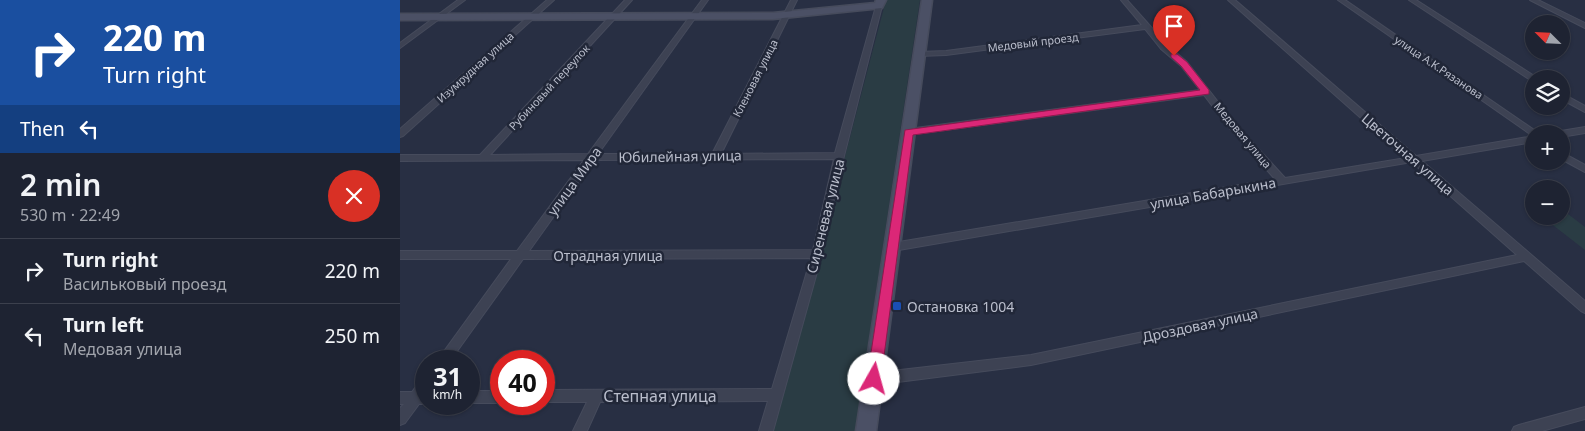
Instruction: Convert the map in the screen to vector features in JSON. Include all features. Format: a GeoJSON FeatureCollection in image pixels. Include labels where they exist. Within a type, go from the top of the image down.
{"type":"FeatureCollection","features":[{"type":"Feature","properties":{"kind":"street"},"geometry":{"type":"LineString","coordinates":[[400,46],[462,0]]}},
{"type":"Feature","properties":{"kind":"street","name":"Изумрудная улица"},"geometry":{"type":"LineString","coordinates":[[400,134],[551,0]]}},
{"type":"Feature","properties":{"kind":"street","name":"Рубиновый переулок"},"geometry":{"type":"LineString","coordinates":[[483,157],[629,0]]}},
{"type":"Feature","properties":{"kind":"street","name":"улица Мира"},"geometry":{"type":"LineString","coordinates":[[451,350],[705,0]]}},
{"type":"Feature","properties":{"kind":"street","name":"Кленовая улица"},"geometry":{"type":"LineString","coordinates":[[715,156],[794,0]]}},
{"type":"Feature","properties":{"kind":"street"},"geometry":{"type":"LineString","coordinates":[[866,431],[927,0]]}},
{"type":"Feature","properties":{"kind":"street","name":"Медовая улица"},"geometry":{"type":"LineString","coordinates":[[1124,0],[1164,47],[1184,64],[1229,122],[1282,181]]}},
{"type":"Feature","properties":{"kind":"street","name":"Цветочная улица"},"geometry":{"type":"LineString","coordinates":[[1231,0],[1414,158],[1524,257],[1585,308]]}},
{"type":"Feature","properties":{"kind":"street","name":"улица А.К.Рязанова"},"geometry":{"type":"LineString","coordinates":[[1342,0],[1525,126]]}},
{"type":"Feature","properties":{"kind":"street"},"geometry":{"type":"LineString","coordinates":[[1412,0],[1525,73]]}},
{"type":"Feature","properties":{"kind":"street"},"geometry":{"type":"LineString","coordinates":[[1534,0],[1585,26]]}},
{"type":"Feature","properties":{"kind":"street"},"geometry":{"type":"LineString","coordinates":[[400,17],[786,15],[880,3]]}},
{"type":"Feature","properties":{"kind":"street","name":"Сиреневая улица"},"geometry":{"type":"LineString","coordinates":[[766,431],[817,254],[840,156],[880,3]]}},
{"type":"Feature","properties":{"kind":"street","name":"Медовый проезд"},"geometry":{"type":"LineString","coordinates":[[919,54],[955,52],[1146,27]]}},
{"type":"Feature","properties":{"kind":"street"},"geometry":{"type":"LineString","coordinates":[[908,132],[1206,92]]}},
{"type":"Feature","properties":{"kind":"street"},"geometry":{"type":"LineString","coordinates":[[1570,101],[1585,110]]}},
{"type":"Feature","properties":{"kind":"street"},"geometry":{"type":"LineString","coordinates":[[1570,132],[1585,130]]}},
{"type":"Feature","properties":{"kind":"street","name":"улица Бабарыкина"},"geometry":{"type":"LineString","coordinates":[[893,246],[1525,140]]}},
{"type":"Feature","properties":{"kind":"street","name":"Юбилейная улица"},"geometry":{"type":"LineString","coordinates":[[400,158],[840,156]]}},
{"type":"Feature","properties":{"kind":"street"},"geometry":{"type":"LineString","coordinates":[[1570,160],[1585,169]]}},
{"type":"Feature","properties":{"kind":"street","name":"Отрадная улица"},"geometry":{"type":"LineString","coordinates":[[400,255],[817,254]]}},
{"type":"Feature","properties":{"kind":"street","name":"Дроздовая улица"},"geometry":{"type":"LineString","coordinates":[[874,379],[1031,360],[1524,257]]}},
{"type":"Feature","properties":{"kind":"street","name":"Степная улица"},"geometry":{"type":"LineString","coordinates":[[555,396],[776,395]]}},
{"type":"Feature","properties":{"kind":"street"},"geometry":{"type":"LineString","coordinates":[[580,431],[596,396]]}},
{"type":"Feature","properties":{"kind":"street"},"geometry":{"type":"LineString","coordinates":[[400,398],[415,398]]}},
{"type":"Feature","properties":{"kind":"street"},"geometry":{"type":"LineString","coordinates":[[400,419],[415,404]]}},
{"type":"Feature","properties":{"kind":"street"},"geometry":{"type":"LineString","coordinates":[[1519,431],[1585,413]]}},
{"type":"Feature","properties":{"kind":"shaded area"},"geometry":{"type":"Polygon","coordinates":[[[886,0],[920,0],[855,431],[773,431],[886,0]]]}},
{"type":"Feature","properties":{"kind":"shaded area"},"geometry":{"type":"Polygon","coordinates":[[[1570,216],[1585,227],[1585,250],[1553,225],[1570,225],[1570,216]]]}},
{"type":"Feature","properties":{"kind":"place","name":"Остановка 1004"},"geometry":{"type":"Point","coordinates":[897,306]}},
{"type":"Feature","properties":{"kind":"route"},"geometry":{"type":"LineString","coordinates":[[874,379],[908,132],[1206,92],[1184,64],[1174,56]]}}]}
